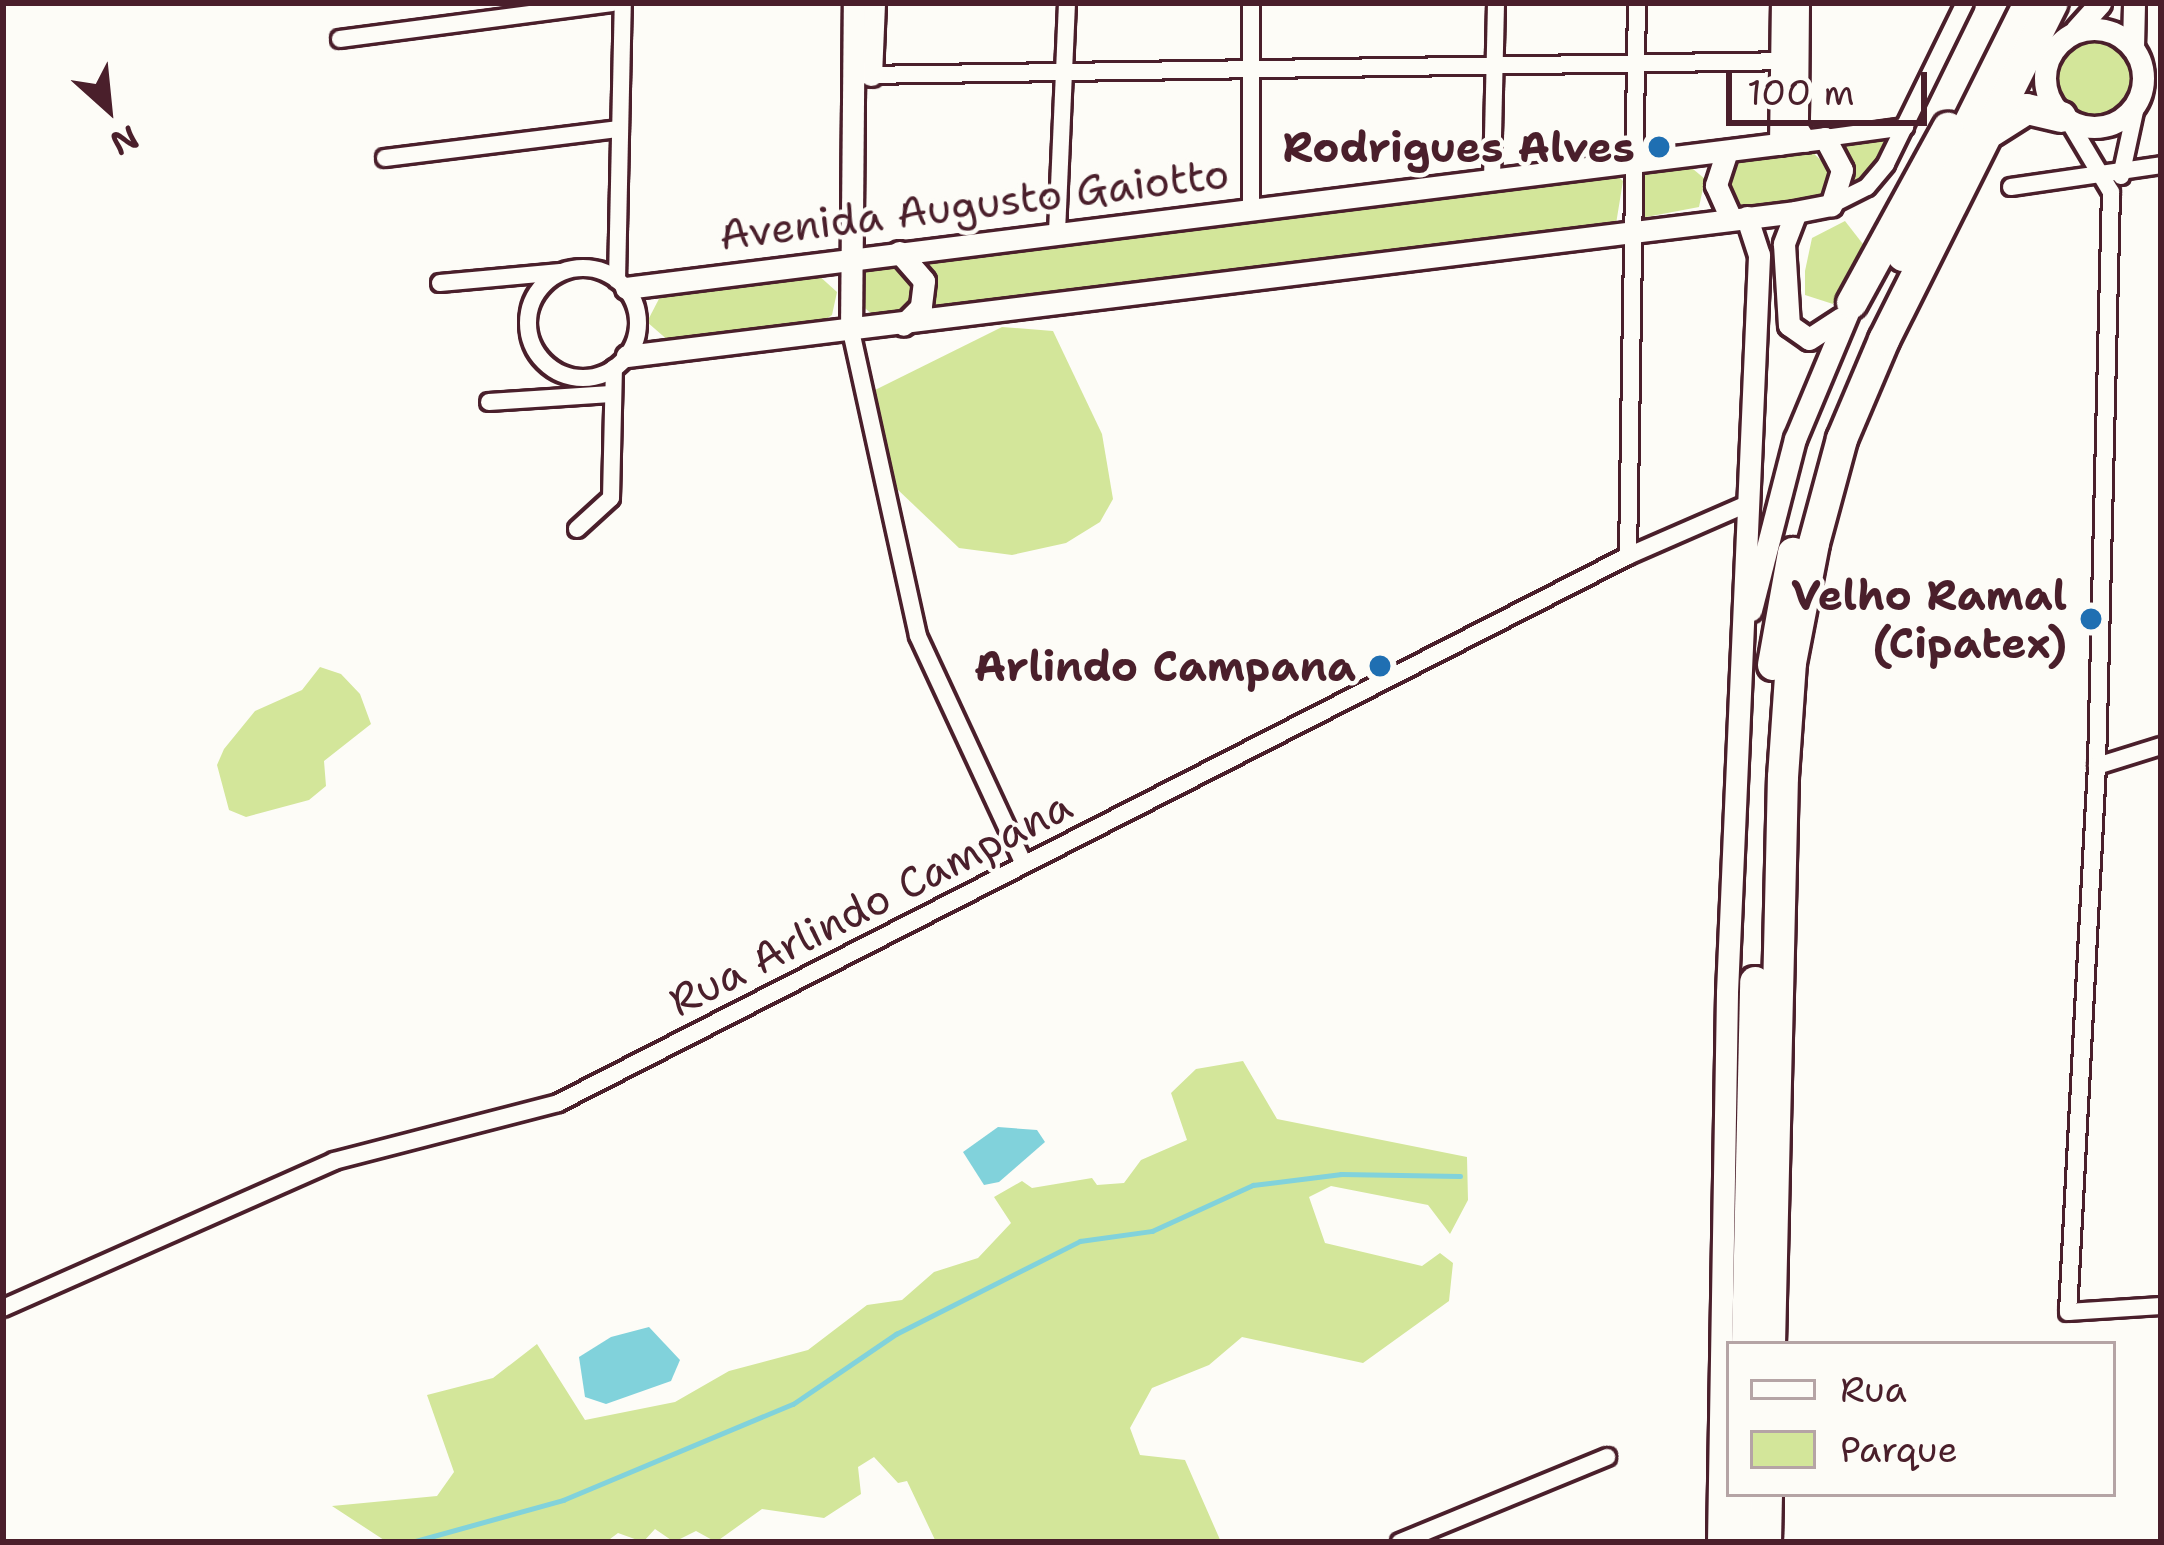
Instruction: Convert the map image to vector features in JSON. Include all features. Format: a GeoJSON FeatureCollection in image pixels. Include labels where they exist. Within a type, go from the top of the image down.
{"type":"FeatureCollection","features":[{"type":"Feature","properties":{"kind":"highway"},"geometry":{"type":"LineString","coordinates":[[1770,1341],[1777,927],[1795,643],[1842,439],[2053,3]]}},
{"type":"Feature","properties":{"kind":"highway"},"geometry":{"type":"LineString","coordinates":[[1852,303],[1906,194],[2022,16]]}},
{"type":"Feature","properties":{"kind":"highway"},"geometry":{"type":"LineString","coordinates":[[1747,1341],[1762,758],[1779,610],[1832,412],[2022,16]]}},
{"type":"Feature","properties":{"kind":"highway"},"geometry":{"type":"LineString","coordinates":[[1987,134],[2026,109],[2066,121]]}},
{"type":"Feature","properties":{"kind":"highway"},"geometry":{"type":"LineString","coordinates":[[1743,1542],[1744,1497]]}},
{"type":"Feature","properties":{"kind":"highway"},"geometry":{"type":"LineString","coordinates":[[1766,1542],[1767,1497]]}},
{"type":"Feature","properties":{"kind":"street"},"geometry":{"type":"LineString","coordinates":[[340,39],[498,10],[612,3]]}},
{"type":"Feature","properties":{"kind":"street"},"geometry":{"type":"LineString","coordinates":[[578,529],[610,498],[611,394],[638,321],[621,284],[623,3]]}},
{"type":"Feature","properties":{"kind":"street"},"geometry":{"type":"LineString","coordinates":[[854,3],[862,75]]}},
{"type":"Feature","properties":{"kind":"street"},"geometry":{"type":"LineString","coordinates":[[874,3],[862,75],[849,250],[851,331],[918,636],[1024,864]]}},
{"type":"Feature","properties":{"kind":"street"},"geometry":{"type":"LineString","coordinates":[[1057,232],[1067,3]]}},
{"type":"Feature","properties":{"kind":"street"},"geometry":{"type":"LineString","coordinates":[[1251,209],[1252,3]]}},
{"type":"Feature","properties":{"kind":"street"},"geometry":{"type":"LineString","coordinates":[[1492,180],[1496,3]]}},
{"type":"Feature","properties":{"kind":"street"},"geometry":{"type":"LineString","coordinates":[[1628,556],[1637,3]]}},
{"type":"Feature","properties":{"kind":"street"},"geometry":{"type":"LineString","coordinates":[[1782,3],[1797,128],[1815,139],[1842,170],[1831,205]]}},
{"type":"Feature","properties":{"kind":"street"},"geometry":{"type":"LineString","coordinates":[[1780,144],[1798,3]]}},
{"type":"Feature","properties":{"kind":"street"},"geometry":{"type":"LineString","coordinates":[[567,271],[533,298],[528,333],[534,351],[579,378],[621,362],[1796,212],[1831,205],[1867,187],[1904,127],[1966,3]]}},
{"type":"Feature","properties":{"kind":"street"},"geometry":{"type":"LineString","coordinates":[[2100,3],[2048,70],[2066,121],[2115,172]]}},
{"type":"Feature","properties":{"kind":"street"},"geometry":{"type":"LineString","coordinates":[[2134,3],[2137,102],[2111,193],[2097,766],[2068,1312],[2161,1306]]}},
{"type":"Feature","properties":{"kind":"street"},"geometry":{"type":"LineString","coordinates":[[2075,30],[2108,29],[2133,48]]}},
{"type":"Feature","properties":{"kind":"street"},"geometry":{"type":"LineString","coordinates":[[862,75],[1789,61]]}},
{"type":"Feature","properties":{"kind":"street"},"geometry":{"type":"LineString","coordinates":[[2066,121],[2109,127],[2137,102]]}},
{"type":"Feature","properties":{"kind":"street","name":"Avenida Augusto Gaiotto"},"geometry":{"type":"LineString","coordinates":[[621,284],[849,250],[899,252],[1904,127]]}},
{"type":"Feature","properties":{"kind":"street"},"geometry":{"type":"LineString","coordinates":[[385,158],[620,129]]}},
{"type":"Feature","properties":{"kind":"street"},"geometry":{"type":"LineString","coordinates":[[1718,1542],[1741,658],[1759,255],[1716,184],[1727,151]]}},
{"type":"Feature","properties":{"kind":"street"},"geometry":{"type":"LineString","coordinates":[[2011,187],[2161,165]]}},
{"type":"Feature","properties":{"kind":"street"},"geometry":{"type":"LineString","coordinates":[[1796,212],[1784,244],[1789,325],[1799,337],[1822,336],[1852,303]]}},
{"type":"Feature","properties":{"kind":"street"},"geometry":{"type":"LineString","coordinates":[[899,252],[924,281],[921,307],[903,326]]}},
{"type":"Feature","properties":{"kind":"street"},"geometry":{"type":"LineString","coordinates":[[440,283],[595,269],[621,284]]}},
{"type":"Feature","properties":{"kind":"street"},"geometry":{"type":"LineString","coordinates":[[1741,658],[1795,439],[1852,303]]}},
{"type":"Feature","properties":{"kind":"street"},"geometry":{"type":"LineString","coordinates":[[489,402],[611,394]]}},
{"type":"Feature","properties":{"kind":"street","name":"Rua Arlindo Campana"},"geometry":{"type":"LineString","coordinates":[[3,1308],[334,1161],[558,1103],[1628,556],[1747,504]]}},
{"type":"Feature","properties":{"kind":"street"},"geometry":{"type":"LineString","coordinates":[[2097,766],[2161,746]]}},
{"type":"Feature","properties":{"kind":"street"},"geometry":{"type":"LineString","coordinates":[[1400,1542],[1607,1457]]}},
{"type":"Feature","properties":{"kind":"green space"},"geometry":{"type":"Polygon","coordinates":[[[2095,35],[2125,48],[2138,78],[2125,108],[2095,121],[2065,108],[2052,78],[2065,48],[2095,35]]]}},
{"type":"Feature","properties":{"kind":"green space"},"geometry":{"type":"Polygon","coordinates":[[[1892,136],[1864,180],[1846,191],[1836,142],[1892,136]]]}},
{"type":"Feature","properties":{"kind":"green space"},"geometry":{"type":"Polygon","coordinates":[[[1807,147],[1832,171],[1819,199],[1742,213],[1725,199],[1728,163],[1807,147]]]}},
{"type":"Feature","properties":{"kind":"green space"},"geometry":{"type":"Polygon","coordinates":[[[1687,164],[1705,179],[1699,207],[1641,218],[1639,170],[1687,164]]]}},
{"type":"Feature","properties":{"kind":"green space"},"geometry":{"type":"Polygon","coordinates":[[[1613,172],[1623,181],[1616,224],[929,312],[932,279],[921,257],[1613,172]]]}},
{"type":"Feature","properties":{"kind":"green space"},"geometry":{"type":"Polygon","coordinates":[[[1845,221],[1866,248],[1833,304],[1805,295],[1812,238],[1845,221]]]}},
{"type":"Feature","properties":{"kind":"green space"},"geometry":{"type":"Polygon","coordinates":[[[885,263],[904,271],[912,290],[904,309],[885,317],[866,309],[858,290],[866,271],[885,263]]]}},
{"type":"Feature","properties":{"kind":"green space"},"geometry":{"type":"Polygon","coordinates":[[[817,274],[837,292],[832,315],[820,323],[670,342],[647,322],[662,293],[817,274]]]}},
{"type":"Feature","properties":{"kind":"green space"},"geometry":{"type":"Polygon","coordinates":[[[1002,327],[1053,331],[1102,434],[1113,499],[1100,522],[1066,543],[1012,555],[959,548],[896,488],[875,390],[1002,327]]]}},
{"type":"Feature","properties":{"kind":"green space"},"geometry":{"type":"Polygon","coordinates":[[[320,667],[341,674],[360,694],[371,724],[324,761],[326,786],[309,800],[246,817],[229,810],[217,765],[224,749],[255,711],[302,690],[320,667]]]}},
{"type":"Feature","properties":{"kind":"green space"},"geometry":{"type":"Polygon","coordinates":[[[1243,1061],[1277,1119],[1467,1157],[1468,1200],[1450,1234],[1428,1205],[1331,1186],[1309,1197],[1325,1243],[1422,1266],[1440,1253],[1453,1263],[1449,1301],[1363,1363],[1242,1337],[1209,1365],[1152,1388],[1130,1428],[1140,1455],[1185,1460],[1221,1542],[936,1542],[907,1481],[898,1483],[874,1457],[858,1467],[861,1494],[824,1518],[762,1509],[716,1542],[696,1531],[674,1542],[655,1529],[643,1542],[618,1533],[606,1542],[387,1542],[332,1506],[437,1496],[454,1472],[427,1395],[493,1378],[537,1344],[585,1420],[675,1402],[729,1371],[808,1350],[867,1305],[902,1300],[934,1272],[978,1258],[1011,1223],[994,1197],[1022,1181],[1032,1188],[1092,1178],[1097,1185],[1124,1183],[1141,1160],[1187,1140],[1171,1093],[1196,1069],[1243,1061]]]}},
{"type":"Feature","properties":{"kind":"water"},"geometry":{"type":"Polygon","coordinates":[[[998,1127],[1037,1130],[1045,1142],[999,1182],[984,1185],[963,1152],[998,1127]]]}},
{"type":"Feature","properties":{"kind":"water"},"geometry":{"type":"Polygon","coordinates":[[[649,1327],[680,1360],[671,1381],[606,1404],[585,1397],[579,1357],[611,1337],[649,1327]]]}},
{"type":"Feature","properties":{"kind":"waterway"},"geometry":{"type":"LineString","coordinates":[[412,1542],[563,1500],[793,1404],[896,1334],[1080,1241],[1152,1231],[1253,1185],[1341,1174],[1460,1176]]}},
{"type":"Feature","properties":{"kind":"place","name":"Rodrigues Alves"},"geometry":{"type":"Point","coordinates":[1659,147]}},
{"type":"Feature","properties":{"kind":"place","name":"Velho Ramal (Cipatex)"},"geometry":{"type":"Point","coordinates":[2091,619]}},
{"type":"Feature","properties":{"kind":"place","name":"Arlindo Campana"},"geometry":{"type":"Point","coordinates":[1380,666]}}]}
